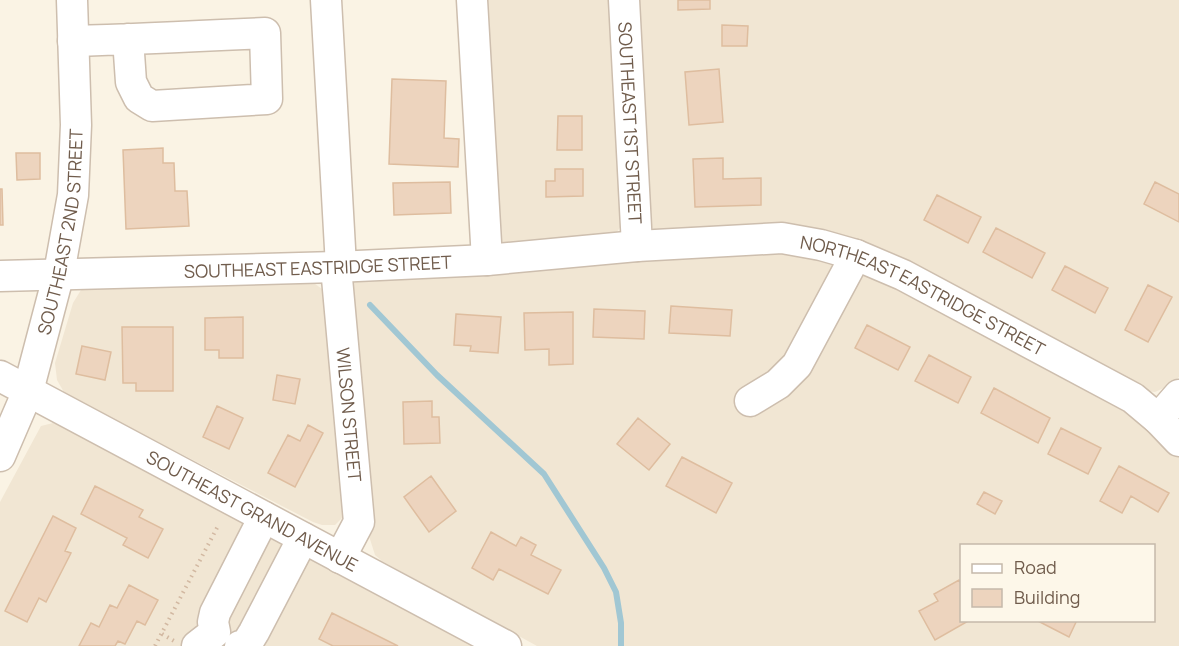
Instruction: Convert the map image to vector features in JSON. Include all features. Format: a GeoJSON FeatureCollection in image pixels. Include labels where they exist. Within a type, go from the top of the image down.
{"type":"FeatureCollection","features":[{"type":"Feature","properties":{"kind":"street","name":"SOUTHEAST 2ND STREET"},"geometry":{"type":"LineString","coordinates":[[0,456],[28,391],[59,273],[73,195],[76,125],[72,0]]}},
{"type":"Feature","properties":{"kind":"street","name":"WILSON STREET"},"geometry":{"type":"LineString","coordinates":[[326,0],[338,266],[359,522],[340,558]]}},
{"type":"Feature","properties":{"kind":"street"},"geometry":{"type":"LineString","coordinates":[[472,0],[487,260]]}},
{"type":"Feature","properties":{"kind":"street","name":"SOUTHEAST 1ST STREET"},"geometry":{"type":"LineString","coordinates":[[624,0],[637,246]]}},
{"type":"Feature","properties":{"kind":"street"},"geometry":{"type":"LineString","coordinates":[[74,41],[264,33],[267,99],[152,106],[139,98],[131,82],[128,39]]}},
{"type":"Feature","properties":{"kind":"street","name":"NORTHEAST EASTRIDGE STREET"},"geometry":{"type":"LineString","coordinates":[[637,246],[782,238],[856,255],[903,275],[1132,398],[1158,419],[1179,441]]}},
{"type":"Feature","properties":{"kind":"street","name":"SOUTHEAST EASTRIDGE STREET"},"geometry":{"type":"LineString","coordinates":[[0,276],[487,260],[637,246]]}},
{"type":"Feature","properties":{"kind":"street"},"geometry":{"type":"LineString","coordinates":[[750,401],[778,384],[798,365],[856,255]]}},
{"type":"Feature","properties":{"kind":"street","name":"SOUTHEAST GRAND AVENUE"},"geometry":{"type":"LineString","coordinates":[[0,376],[506,646]]}},
{"type":"Feature","properties":{"kind":"street"},"geometry":{"type":"LineString","coordinates":[[1158,419],[1179,395]]}},
{"type":"Feature","properties":{"kind":"street"},"geometry":{"type":"LineString","coordinates":[[264,518],[215,613],[213,622],[220,643],[246,645],[303,538]]}},
{"type":"Feature","properties":{"kind":"path"},"geometry":{"type":"LineString","coordinates":[[155,646],[219,524]]}},
{"type":"Feature","properties":{"kind":"shaded area"},"geometry":{"type":"Polygon","coordinates":[[[482,0],[614,0],[622,225],[616,233],[500,250],[482,0]]]}},
{"type":"Feature","properties":{"kind":"shaded area"},"geometry":{"type":"Polygon","coordinates":[[[637,0],[1179,0],[1179,377],[1168,386],[1155,392],[1146,391],[897,257],[655,231],[648,222],[637,0]]]}},
{"type":"Feature","properties":{"kind":"shaded area"},"geometry":{"type":"Polygon","coordinates":[[[765,249],[866,269],[1099,392],[1179,456],[1179,646],[537,646],[382,561],[375,555],[369,536],[349,286],[352,277],[765,249]]]}},
{"type":"Feature","properties":{"kind":"shaded area"},"geometry":{"type":"Polygon","coordinates":[[[311,281],[327,295],[344,516],[335,525],[313,522],[65,394],[57,380],[55,363],[73,303],[81,290],[89,286],[311,281]]]}},
{"type":"Feature","properties":{"kind":"shaded area"},"geometry":{"type":"Polygon","coordinates":[[[53,423],[480,646],[0,646],[0,502],[41,426],[53,423]]]}},
{"type":"Feature","properties":{"kind":"building"},"geometry":{"type":"Polygon","coordinates":[[[678,0],[710,0],[710,9],[678,10],[678,0]]]}},
{"type":"Feature","properties":{"kind":"building"},"geometry":{"type":"Polygon","coordinates":[[[722,25],[748,26],[747,46],[722,46],[722,25]]]}},
{"type":"Feature","properties":{"kind":"building"},"geometry":{"type":"Polygon","coordinates":[[[719,69],[723,122],[689,125],[685,72],[719,69]]]}},
{"type":"Feature","properties":{"kind":"building"},"geometry":{"type":"Polygon","coordinates":[[[392,79],[446,81],[444,138],[459,139],[458,167],[389,164],[392,79]]]}},
{"type":"Feature","properties":{"kind":"building"},"geometry":{"type":"Polygon","coordinates":[[[558,116],[582,116],[582,150],[557,150],[558,116]]]}},
{"type":"Feature","properties":{"kind":"building"},"geometry":{"type":"Polygon","coordinates":[[[163,148],[163,163],[174,163],[175,191],[187,191],[189,226],[126,229],[123,150],[163,148]]]}},
{"type":"Feature","properties":{"kind":"building"},"geometry":{"type":"Polygon","coordinates":[[[16,153],[40,153],[40,179],[17,180],[16,153]]]}},
{"type":"Feature","properties":{"kind":"building"},"geometry":{"type":"Polygon","coordinates":[[[723,158],[723,179],[761,178],[761,205],[695,207],[693,159],[723,158]]]}},
{"type":"Feature","properties":{"kind":"building"},"geometry":{"type":"Polygon","coordinates":[[[555,169],[583,169],[583,196],[546,197],[546,181],[555,181],[555,169]]]}},
{"type":"Feature","properties":{"kind":"building"},"geometry":{"type":"Polygon","coordinates":[[[450,182],[451,213],[394,215],[393,183],[450,182]]]}},
{"type":"Feature","properties":{"kind":"building"},"geometry":{"type":"Polygon","coordinates":[[[1155,182],[1179,194],[1179,222],[1144,204],[1155,182]]]}},
{"type":"Feature","properties":{"kind":"building"},"geometry":{"type":"Polygon","coordinates":[[[0,189],[2,189],[3,225],[0,225],[0,189]]]}},
{"type":"Feature","properties":{"kind":"building"},"geometry":{"type":"Polygon","coordinates":[[[937,195],[981,217],[968,243],[924,220],[937,195]]]}},
{"type":"Feature","properties":{"kind":"building"},"geometry":{"type":"Polygon","coordinates":[[[996,228],[1045,253],[1032,278],[983,252],[996,228]]]}},
{"type":"Feature","properties":{"kind":"building"},"geometry":{"type":"Polygon","coordinates":[[[1065,266],[1108,288],[1095,313],[1052,290],[1065,266]]]}},
{"type":"Feature","properties":{"kind":"building"},"geometry":{"type":"Polygon","coordinates":[[[1148,285],[1172,297],[1148,342],[1125,330],[1148,285]]]}},
{"type":"Feature","properties":{"kind":"building"},"geometry":{"type":"Polygon","coordinates":[[[671,306],[732,310],[730,336],[669,333],[671,306]]]}},
{"type":"Feature","properties":{"kind":"building"},"geometry":{"type":"Polygon","coordinates":[[[594,309],[645,311],[644,339],[593,337],[594,309]]]}},
{"type":"Feature","properties":{"kind":"building"},"geometry":{"type":"Polygon","coordinates":[[[573,312],[573,364],[549,365],[549,349],[525,350],[524,313],[573,312]]]}},
{"type":"Feature","properties":{"kind":"building"},"geometry":{"type":"Polygon","coordinates":[[[456,314],[501,317],[498,353],[470,351],[471,346],[454,345],[456,314]]]}},
{"type":"Feature","properties":{"kind":"building"},"geometry":{"type":"Polygon","coordinates":[[[243,317],[243,358],[219,358],[219,350],[205,350],[205,318],[243,317]]]}},
{"type":"Feature","properties":{"kind":"building"},"geometry":{"type":"Polygon","coordinates":[[[867,325],[910,347],[898,370],[855,348],[867,325]]]}},
{"type":"Feature","properties":{"kind":"building"},"geometry":{"type":"Polygon","coordinates":[[[122,327],[173,327],[173,391],[136,391],[136,383],[123,383],[122,327]]]}},
{"type":"Feature","properties":{"kind":"building"},"geometry":{"type":"Polygon","coordinates":[[[82,346],[111,352],[105,380],[76,374],[82,346]]]}},
{"type":"Feature","properties":{"kind":"building"},"geometry":{"type":"Polygon","coordinates":[[[929,355],[971,377],[958,403],[915,381],[929,355]]]}},
{"type":"Feature","properties":{"kind":"building"},"geometry":{"type":"Polygon","coordinates":[[[277,375],[300,379],[295,404],[273,400],[277,375]]]}},
{"type":"Feature","properties":{"kind":"building"},"geometry":{"type":"Polygon","coordinates":[[[994,388],[1050,418],[1038,443],[981,413],[994,388]]]}},
{"type":"Feature","properties":{"kind":"building"},"geometry":{"type":"Polygon","coordinates":[[[432,401],[432,417],[439,417],[440,443],[404,444],[403,402],[432,401]]]}},
{"type":"Feature","properties":{"kind":"building"},"geometry":{"type":"Polygon","coordinates":[[[217,406],[243,418],[229,449],[203,437],[217,406]]]}},
{"type":"Feature","properties":{"kind":"building"},"geometry":{"type":"Polygon","coordinates":[[[638,418],[670,444],[649,470],[617,444],[638,418]]]}},
{"type":"Feature","properties":{"kind":"building"},"geometry":{"type":"Polygon","coordinates":[[[308,425],[323,433],[295,487],[268,473],[288,435],[300,441],[308,425]]]}},
{"type":"Feature","properties":{"kind":"building"},"geometry":{"type":"Polygon","coordinates":[[[1061,428],[1101,448],[1088,474],[1048,454],[1061,428]]]}},
{"type":"Feature","properties":{"kind":"building"},"geometry":{"type":"Polygon","coordinates":[[[682,457],[732,483],[716,513],[666,486],[682,457]]]}},
{"type":"Feature","properties":{"kind":"building"},"geometry":{"type":"Polygon","coordinates":[[[1119,466],[1169,493],[1158,512],[1131,496],[1122,513],[1100,501],[1119,466]]]}},
{"type":"Feature","properties":{"kind":"building"},"geometry":{"type":"Polygon","coordinates":[[[431,476],[456,511],[429,532],[404,497],[431,476]]]}},
{"type":"Feature","properties":{"kind":"building"},"geometry":{"type":"Polygon","coordinates":[[[95,486],[143,510],[139,517],[163,529],[148,558],[123,545],[127,538],[81,514],[95,486]]]}},
{"type":"Feature","properties":{"kind":"building"},"geometry":{"type":"Polygon","coordinates":[[[984,492],[1002,501],[995,514],[977,504],[984,492]]]}},
{"type":"Feature","properties":{"kind":"building"},"geometry":{"type":"Polygon","coordinates":[[[53,516],[76,528],[65,551],[71,553],[46,602],[39,598],[27,622],[5,611],[53,516]]]}},
{"type":"Feature","properties":{"kind":"building"},"geometry":{"type":"Polygon","coordinates":[[[491,532],[516,546],[521,537],[536,545],[531,555],[561,570],[548,594],[499,569],[493,580],[472,568],[491,532]]]}},
{"type":"Feature","properties":{"kind":"building"},"geometry":{"type":"Polygon","coordinates":[[[959,580],[960,622],[966,622],[935,640],[919,611],[938,601],[934,594],[959,580]]]}},
{"type":"Feature","properties":{"kind":"building"},"geometry":{"type":"Polygon","coordinates":[[[129,585],[158,600],[145,625],[137,621],[125,644],[118,641],[115,646],[79,646],[91,623],[99,627],[110,605],[117,608],[129,585]]]}},
{"type":"Feature","properties":{"kind":"building"},"geometry":{"type":"Polygon","coordinates":[[[332,613],[398,646],[333,646],[319,639],[332,613]]]}},
{"type":"Feature","properties":{"kind":"building"},"geometry":{"type":"Polygon","coordinates":[[[1040,622],[1076,622],[1069,637],[1040,622]]]}},
{"type":"Feature","properties":{"kind":"waterway"},"geometry":{"type":"LineString","coordinates":[[370,305],[437,375],[544,474],[604,568],[616,592],[621,623],[621,646]]}}]}
